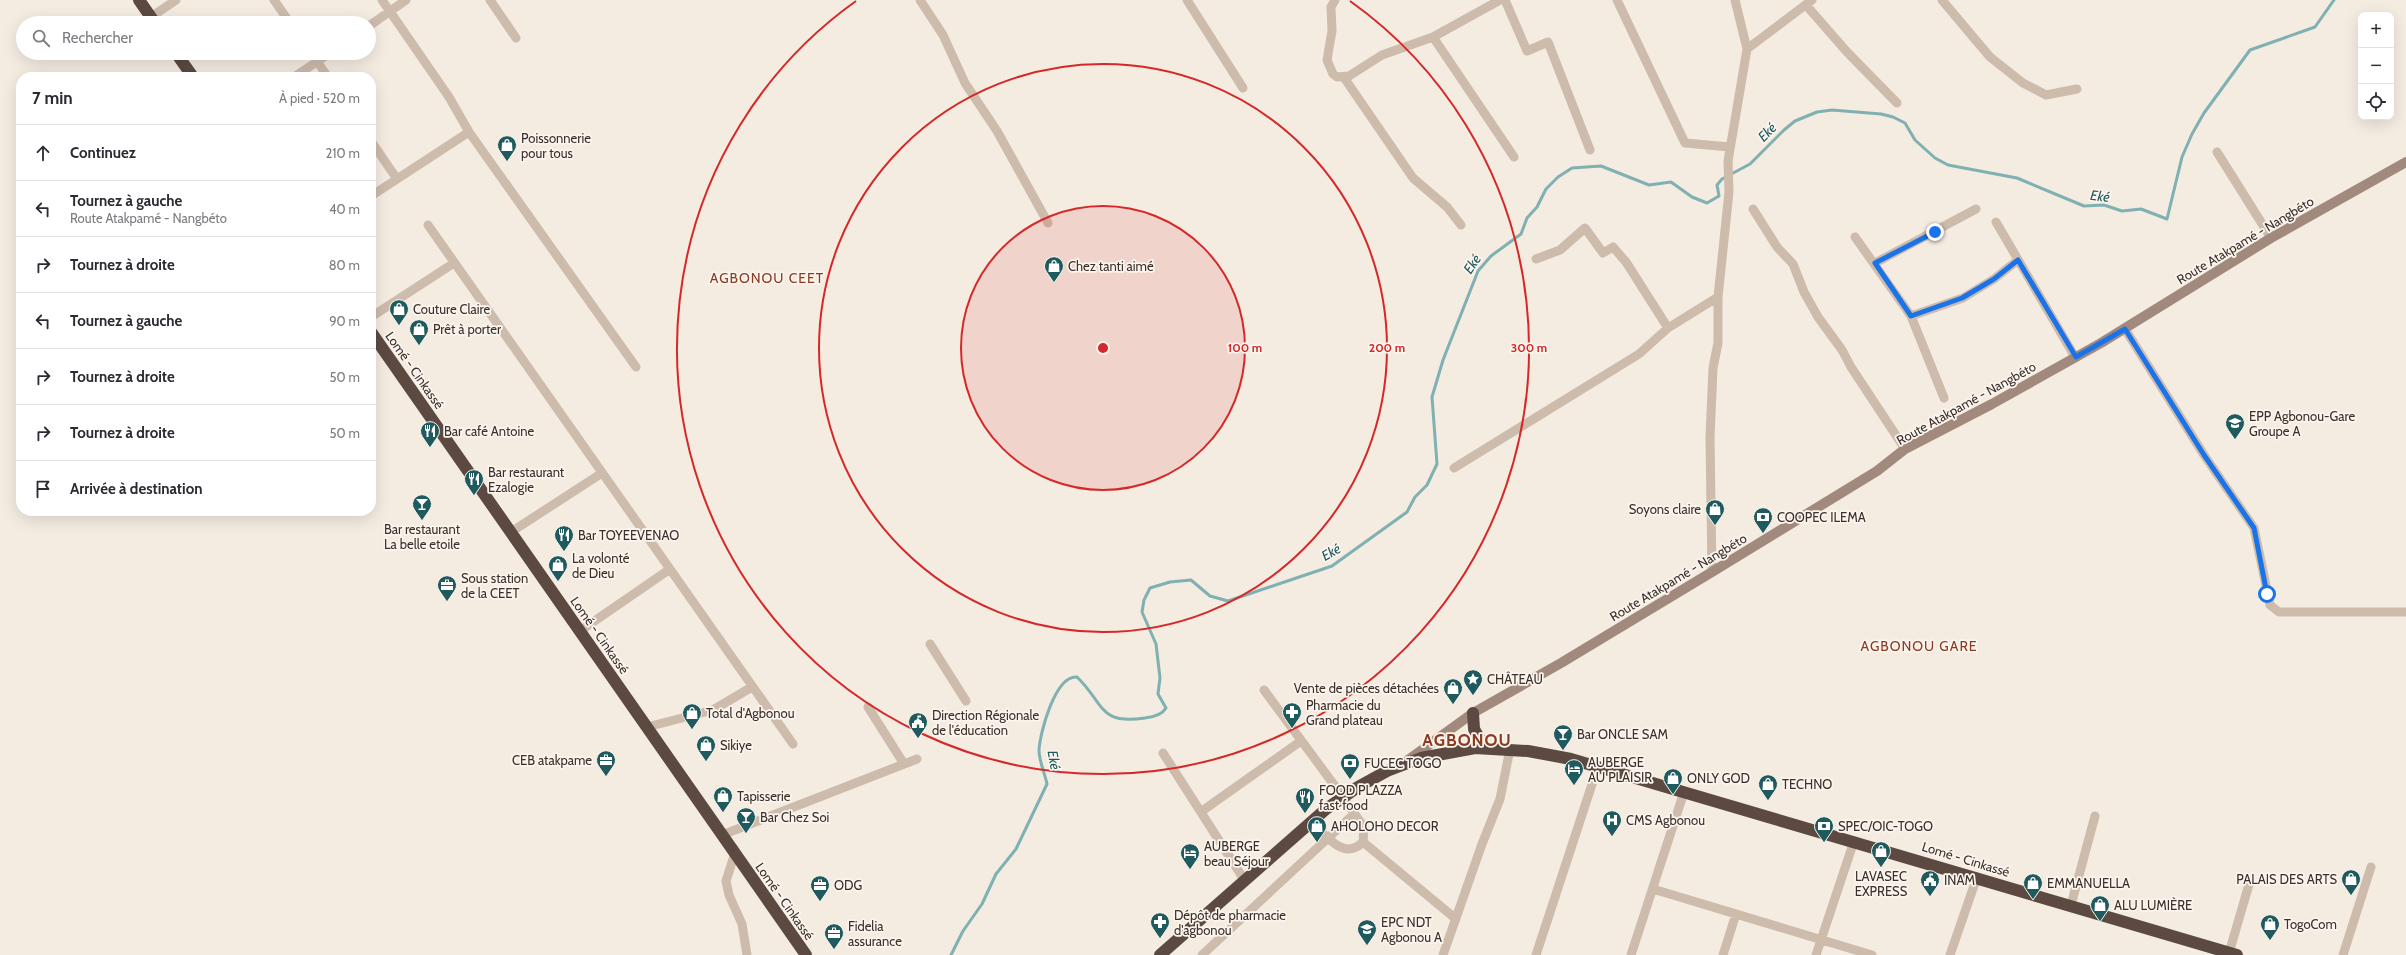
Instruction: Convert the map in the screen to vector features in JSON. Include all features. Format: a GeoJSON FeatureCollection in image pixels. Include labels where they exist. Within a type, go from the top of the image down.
{"type":"FeatureCollection","features":[{"type":"Feature","properties":{"kind":"highway"},"geometry":{"type":"LineString","coordinates":[[140,0],[150,16]]}},
{"type":"Feature","properties":{"kind":"highway"},"geometry":{"type":"LineString","coordinates":[[181,60],[189,72]]}},
{"type":"Feature","properties":{"kind":"highway","name":"Lomé - Cinkassé"},"geometry":{"type":"LineString","coordinates":[[376,339],[806,955]]}},
{"type":"Feature","properties":{"kind":"highway"},"geometry":{"type":"LineString","coordinates":[[1473,713],[1474,729],[1484,747]]}},
{"type":"Feature","properties":{"kind":"highway","name":"Lomé - Cinkassé"},"geometry":{"type":"LineString","coordinates":[[1297,835],[1311,821],[1402,765],[1438,754],[1484,747],[1546,753],[1598,766],[2072,905],[2233,954]]}},
{"type":"Feature","properties":{"kind":"highway","name":"Lomé - Cinkassé"},"geometry":{"type":"LineString","coordinates":[[1297,835],[1316,826],[1344,800],[1378,783],[1419,766],[1505,749]]}},
{"type":"Feature","properties":{"kind":"highway"},"geometry":{"type":"LineString","coordinates":[[1160,955],[1297,835]]}},
{"type":"Feature","properties":{"kind":"main road","name":"Route Atakpamé - Nangbéto"},"geometry":{"type":"LineString","coordinates":[[1402,765],[1473,713],[1561,663],[1712,572],[1877,471],[1905,449],[1992,404],[2125,329],[2271,238],[2406,162]]}},
{"type":"Feature","properties":{"kind":"street"},"geometry":{"type":"LineString","coordinates":[[158,16],[176,0]]}},
{"type":"Feature","properties":{"kind":"street"},"geometry":{"type":"LineString","coordinates":[[274,0],[285,16]]}},
{"type":"Feature","properties":{"kind":"street"},"geometry":{"type":"LineString","coordinates":[[382,0],[449,96],[469,132],[636,367]]}},
{"type":"Feature","properties":{"kind":"street"},"geometry":{"type":"LineString","coordinates":[[376,21],[406,0]]}},
{"type":"Feature","properties":{"kind":"street"},"geometry":{"type":"LineString","coordinates":[[490,0],[516,38]]}},
{"type":"Feature","properties":{"kind":"street"},"geometry":{"type":"LineString","coordinates":[[920,0],[943,35],[965,82],[997,131],[1048,223]]}},
{"type":"Feature","properties":{"kind":"street"},"geometry":{"type":"LineString","coordinates":[[1187,0],[1243,88]]}},
{"type":"Feature","properties":{"kind":"street"},"geometry":{"type":"LineString","coordinates":[[1335,0],[1331,7],[1332,31],[1327,60],[1330,71],[1337,77],[1349,76],[1382,55],[1433,37],[1500,0]]}},
{"type":"Feature","properties":{"kind":"street"},"geometry":{"type":"LineString","coordinates":[[1505,0],[1528,50],[1548,42],[1590,150]]}},
{"type":"Feature","properties":{"kind":"street"},"geometry":{"type":"LineString","coordinates":[[1617,0],[1685,143],[1730,147]]}},
{"type":"Feature","properties":{"kind":"street"},"geometry":{"type":"LineString","coordinates":[[1712,572],[1710,437],[1714,368],[1718,343],[1718,297],[1729,192],[1728,161],[1747,49],[1735,0]]}},
{"type":"Feature","properties":{"kind":"street"},"geometry":{"type":"LineString","coordinates":[[1942,0],[1990,57],[2022,83],[2046,95],[2077,89]]}},
{"type":"Feature","properties":{"kind":"street"},"geometry":{"type":"LineString","coordinates":[[1747,49],[1809,2],[1847,52],[1898,103]]}},
{"type":"Feature","properties":{"kind":"street"},"geometry":{"type":"LineString","coordinates":[[1433,37],[1514,157]]}},
{"type":"Feature","properties":{"kind":"street"},"geometry":{"type":"LineString","coordinates":[[302,72],[320,60]]}},
{"type":"Feature","properties":{"kind":"street"},"geometry":{"type":"LineString","coordinates":[[317,62],[324,72]]}},
{"type":"Feature","properties":{"kind":"street"},"geometry":{"type":"LineString","coordinates":[[1345,79],[1413,178],[1447,206],[1461,225]]}},
{"type":"Feature","properties":{"kind":"street"},"geometry":{"type":"LineString","coordinates":[[376,193],[469,132]]}},
{"type":"Feature","properties":{"kind":"street"},"geometry":{"type":"LineString","coordinates":[[376,148],[397,179]]}},
{"type":"Feature","properties":{"kind":"street"},"geometry":{"type":"LineString","coordinates":[[2217,152],[2271,238]]}},
{"type":"Feature","properties":{"kind":"street"},"geometry":{"type":"LineString","coordinates":[[1753,209],[1777,246],[1793,264],[1804,292],[1818,317],[1842,350],[1851,368],[1905,449]]}},
{"type":"Feature","properties":{"kind":"street"},"geometry":{"type":"LineString","coordinates":[[1875,263],[1976,209]]}},
{"type":"Feature","properties":{"kind":"street"},"geometry":{"type":"LineString","coordinates":[[1996,222],[2076,357]]}},
{"type":"Feature","properties":{"kind":"street"},"geometry":{"type":"LineString","coordinates":[[428,225],[793,744]]}},
{"type":"Feature","properties":{"kind":"street"},"geometry":{"type":"LineString","coordinates":[[1536,259],[1560,250],[1585,228],[1603,253],[1613,247],[1626,262],[1668,328]]}},
{"type":"Feature","properties":{"kind":"street"},"geometry":{"type":"LineString","coordinates":[[1855,237],[1875,263],[1911,316],[1944,398]]}},
{"type":"Feature","properties":{"kind":"street"},"geometry":{"type":"LineString","coordinates":[[1911,316],[1962,298],[1994,279],[2018,260]]}},
{"type":"Feature","properties":{"kind":"street"},"geometry":{"type":"LineString","coordinates":[[376,314],[454,263]]}},
{"type":"Feature","properties":{"kind":"street"},"geometry":{"type":"LineString","coordinates":[[1454,468],[1639,354],[1668,328],[1718,297]]}},
{"type":"Feature","properties":{"kind":"street"},"geometry":{"type":"LineString","coordinates":[[2125,329],[2204,455],[2254,528],[2270,605],[2279,612],[2406,612]]}},
{"type":"Feature","properties":{"kind":"street"},"geometry":{"type":"LineString","coordinates":[[511,532],[602,473]]}},
{"type":"Feature","properties":{"kind":"street"},"geometry":{"type":"LineString","coordinates":[[580,631],[670,569]]}},
{"type":"Feature","properties":{"kind":"street"},"geometry":{"type":"LineString","coordinates":[[930,644],[966,701]]}},
{"type":"Feature","properties":{"kind":"street"},"geometry":{"type":"LineString","coordinates":[[647,727],[712,710],[752,687]]}},
{"type":"Feature","properties":{"kind":"street"},"geometry":{"type":"LineString","coordinates":[[1264,690],[1364,827],[1363,842],[1354,850],[1346,850],[1328,838],[1316,826]]}},
{"type":"Feature","properties":{"kind":"street"},"geometry":{"type":"LineString","coordinates":[[868,707],[904,764]]}},
{"type":"Feature","properties":{"kind":"street"},"geometry":{"type":"LineString","coordinates":[[1202,811],[1301,742]]}},
{"type":"Feature","properties":{"kind":"street"},"geometry":{"type":"LineString","coordinates":[[1443,955],[1500,799],[1505,749]]}},
{"type":"Feature","properties":{"kind":"street"},"geometry":{"type":"LineString","coordinates":[[1163,753],[1202,811],[1245,881]]}},
{"type":"Feature","properties":{"kind":"street"},"geometry":{"type":"LineString","coordinates":[[722,835],[917,759]]}},
{"type":"Feature","properties":{"kind":"street"},"geometry":{"type":"LineString","coordinates":[[1536,955],[1598,766]]}},
{"type":"Feature","properties":{"kind":"street"},"geometry":{"type":"LineString","coordinates":[[1631,955],[1684,792]]}},
{"type":"Feature","properties":{"kind":"street"},"geometry":{"type":"LineString","coordinates":[[1202,955],[1354,814]]}},
{"type":"Feature","properties":{"kind":"street"},"geometry":{"type":"LineString","coordinates":[[2072,905],[2095,816]]}},
{"type":"Feature","properties":{"kind":"street"},"geometry":{"type":"LineString","coordinates":[[1816,955],[1854,841]]}},
{"type":"Feature","properties":{"kind":"street"},"geometry":{"type":"LineString","coordinates":[[1363,842],[1456,919]]}},
{"type":"Feature","properties":{"kind":"street"},"geometry":{"type":"LineString","coordinates":[[735,853],[726,881],[729,895],[742,924],[747,955]]}},
{"type":"Feature","properties":{"kind":"street"},"geometry":{"type":"LineString","coordinates":[[2343,955],[2371,867]]}},
{"type":"Feature","properties":{"kind":"street"},"geometry":{"type":"LineString","coordinates":[[1950,955],[1977,877]]}},
{"type":"Feature","properties":{"kind":"street"},"geometry":{"type":"LineString","coordinates":[[2233,954],[2250,881]]}},
{"type":"Feature","properties":{"kind":"street"},"geometry":{"type":"LineString","coordinates":[[1653,889],[1872,955]]}},
{"type":"Feature","properties":{"kind":"street"},"geometry":{"type":"LineString","coordinates":[[1723,955],[1736,914]]}},
{"type":"Feature","properties":{"kind":"waterway","name":"Eké"},"geometry":{"type":"LineString","coordinates":[[951,955],[963,931],[982,904],[996,874],[1016,849],[1047,784],[1040,759],[1040,742],[1050,706],[1062,685],[1069,679],[1077,677],[1098,704],[1110,715],[1118,718],[1130,719],[1151,717],[1160,714],[1166,708],[1158,694],[1160,678],[1156,644],[1142,612],[1144,600],[1150,588],[1170,582],[1191,580],[1210,596],[1228,601],[1332,566],[1407,512],[1415,497],[1427,485],[1437,464],[1432,397],[1443,360],[1478,271],[1491,256],[1521,234],[1527,218],[1537,207],[1546,189],[1558,177],[1572,168],[1601,166],[1649,185],[1671,182],[1692,197],[1707,203],[1719,196],[1717,185],[1722,179],[1750,164],[1795,121],[1817,112],[1832,110],[1881,114],[1893,117],[1905,123],[1915,140],[1935,158],[1948,165],[2017,178],[2084,206],[2104,205],[2122,211],[2141,209],[2167,219],[2182,157],[2192,134],[2204,113],[2250,50],[2315,27],[2334,0]]}},
{"type":"Feature","properties":{"kind":"place","name":"Poissonnerie pour tous"},"geometry":{"type":"Point","coordinates":[507,162]}},
{"type":"Feature","properties":{"kind":"place","name":"Chez tanti aimé"},"geometry":{"type":"Point","coordinates":[1054,283]}},
{"type":"Feature","properties":{"kind":"place","name":"Couture Claire"},"geometry":{"type":"Point","coordinates":[399,326]}},
{"type":"Feature","properties":{"kind":"place","name":"Prêt à porter"},"geometry":{"type":"Point","coordinates":[419,346]}},
{"type":"Feature","properties":{"kind":"place","name":"EPP Agbonou-Gare Groupe A"},"geometry":{"type":"Point","coordinates":[2235,440]}},
{"type":"Feature","properties":{"kind":"place","name":"Bar café Antoine"},"geometry":{"type":"Point","coordinates":[430,448]}},
{"type":"Feature","properties":{"kind":"place","name":"Bar restaurant Ezalogie"},"geometry":{"type":"Point","coordinates":[474,496]}},
{"type":"Feature","properties":{"kind":"place","name":"Bar restaurant La belle etoile"},"geometry":{"type":"Point","coordinates":[422,521]}},
{"type":"Feature","properties":{"kind":"place","name":"Soyons claire"},"geometry":{"type":"Point","coordinates":[1715,526]}},
{"type":"Feature","properties":{"kind":"place","name":"COOPEC ILEMA"},"geometry":{"type":"Point","coordinates":[1763,534]}},
{"type":"Feature","properties":{"kind":"place","name":"Bar TOYEEVENAO"},"geometry":{"type":"Point","coordinates":[564,552]}},
{"type":"Feature","properties":{"kind":"place","name":"La volonté de Dieu"},"geometry":{"type":"Point","coordinates":[558,582]}},
{"type":"Feature","properties":{"kind":"place","name":"Sous station de la CEET"},"geometry":{"type":"Point","coordinates":[447,602]}},
{"type":"Feature","properties":{"kind":"place","name":"CHÂTEAU"},"geometry":{"type":"Point","coordinates":[1473,696]}},
{"type":"Feature","properties":{"kind":"place","name":"Vente de pièces détachées"},"geometry":{"type":"Point","coordinates":[1453,705]}},
{"type":"Feature","properties":{"kind":"place","name":"Pharmacie du Grand plateau"},"geometry":{"type":"Point","coordinates":[1292,729]}},
{"type":"Feature","properties":{"kind":"place","name":"Total d'Agbonou"},"geometry":{"type":"Point","coordinates":[692,730]}},
{"type":"Feature","properties":{"kind":"place","name":"Direction Régionale de l'éducation"},"geometry":{"type":"Point","coordinates":[918,739]}},
{"type":"Feature","properties":{"kind":"place","name":"Bar ONCLE SAM"},"geometry":{"type":"Point","coordinates":[1563,751]}},
{"type":"Feature","properties":{"kind":"place","name":"Sikiye"},"geometry":{"type":"Point","coordinates":[706,762]}},
{"type":"Feature","properties":{"kind":"place","name":"CEB atakpame"},"geometry":{"type":"Point","coordinates":[606,777]}},
{"type":"Feature","properties":{"kind":"place","name":"FUCEC TOGO"},"geometry":{"type":"Point","coordinates":[1350,780]}},
{"type":"Feature","properties":{"kind":"place","name":"AUBERGE AU PLAISIR"},"geometry":{"type":"Point","coordinates":[1574,786]}},
{"type":"Feature","properties":{"kind":"place","name":"ONLY GOD"},"geometry":{"type":"Point","coordinates":[1673,795]}},
{"type":"Feature","properties":{"kind":"place","name":"TECHNO"},"geometry":{"type":"Point","coordinates":[1768,801]}},
{"type":"Feature","properties":{"kind":"place","name":"Tapisserie"},"geometry":{"type":"Point","coordinates":[723,813]}},
{"type":"Feature","properties":{"kind":"place","name":"FOOD PLAZZA fast food"},"geometry":{"type":"Point","coordinates":[1305,814]}},
{"type":"Feature","properties":{"kind":"place","name":"Bar Chez Soi"},"geometry":{"type":"Point","coordinates":[746,834]}},
{"type":"Feature","properties":{"kind":"place","name":"CMS Agbonou"},"geometry":{"type":"Point","coordinates":[1612,837]}},
{"type":"Feature","properties":{"kind":"place","name":"AHOLOHO DECOR"},"geometry":{"type":"Point","coordinates":[1317,843]}},
{"type":"Feature","properties":{"kind":"place","name":"SPEC/OIC-TOGO"},"geometry":{"type":"Point","coordinates":[1824,843]}},
{"type":"Feature","properties":{"kind":"place","name":"LAVASEC EXPRESS"},"geometry":{"type":"Point","coordinates":[1881,868]}},
{"type":"Feature","properties":{"kind":"place","name":"AUBERGE beau Séjour"},"geometry":{"type":"Point","coordinates":[1190,870]}},
{"type":"Feature","properties":{"kind":"place","name":"PALAIS DES ARTS"},"geometry":{"type":"Point","coordinates":[2351,896]}},
{"type":"Feature","properties":{"kind":"place","name":"INAM"},"geometry":{"type":"Point","coordinates":[1930,897]}},
{"type":"Feature","properties":{"kind":"place","name":"EMMANUELLA"},"geometry":{"type":"Point","coordinates":[2033,900]}},
{"type":"Feature","properties":{"kind":"place","name":"ODG"},"geometry":{"type":"Point","coordinates":[820,902]}},
{"type":"Feature","properties":{"kind":"place","name":"ALU LUMIÈRE"},"geometry":{"type":"Point","coordinates":[2100,922]}},
{"type":"Feature","properties":{"kind":"place","name":"Dépôt de pharmacie d'agbonou"},"geometry":{"type":"Point","coordinates":[1160,939]}},
{"type":"Feature","properties":{"kind":"place","name":"TogoCom"},"geometry":{"type":"Point","coordinates":[2270,941]}},
{"type":"Feature","properties":{"kind":"place","name":"EPC NDT Agbonou A"},"geometry":{"type":"Point","coordinates":[1367,946]}},
{"type":"Feature","properties":{"kind":"place","name":"Fidelia assurance"},"geometry":{"type":"Point","coordinates":[834,950]}},
{"type":"Feature","properties":{"kind":"district","name":"AGBONOU CEET"},"geometry":{"type":"Point","coordinates":[767,278]}},
{"type":"Feature","properties":{"kind":"district","name":"AGBONOU GARE"},"geometry":{"type":"Point","coordinates":[1919,646]}},
{"type":"Feature","properties":{"kind":"district","name":"AGBONOU"},"geometry":{"type":"Point","coordinates":[1467,740]}},
{"type":"Feature","properties":{"kind":"route"},"geometry":{"type":"LineString","coordinates":[[1935,232],[1875,263],[1911,316],[1915,316],[1927,310],[1962,298],[1994,279],[2018,260],[2029,274],[2076,357],[2125,329],[2204,455],[2254,528],[2267,594]]}}]}
